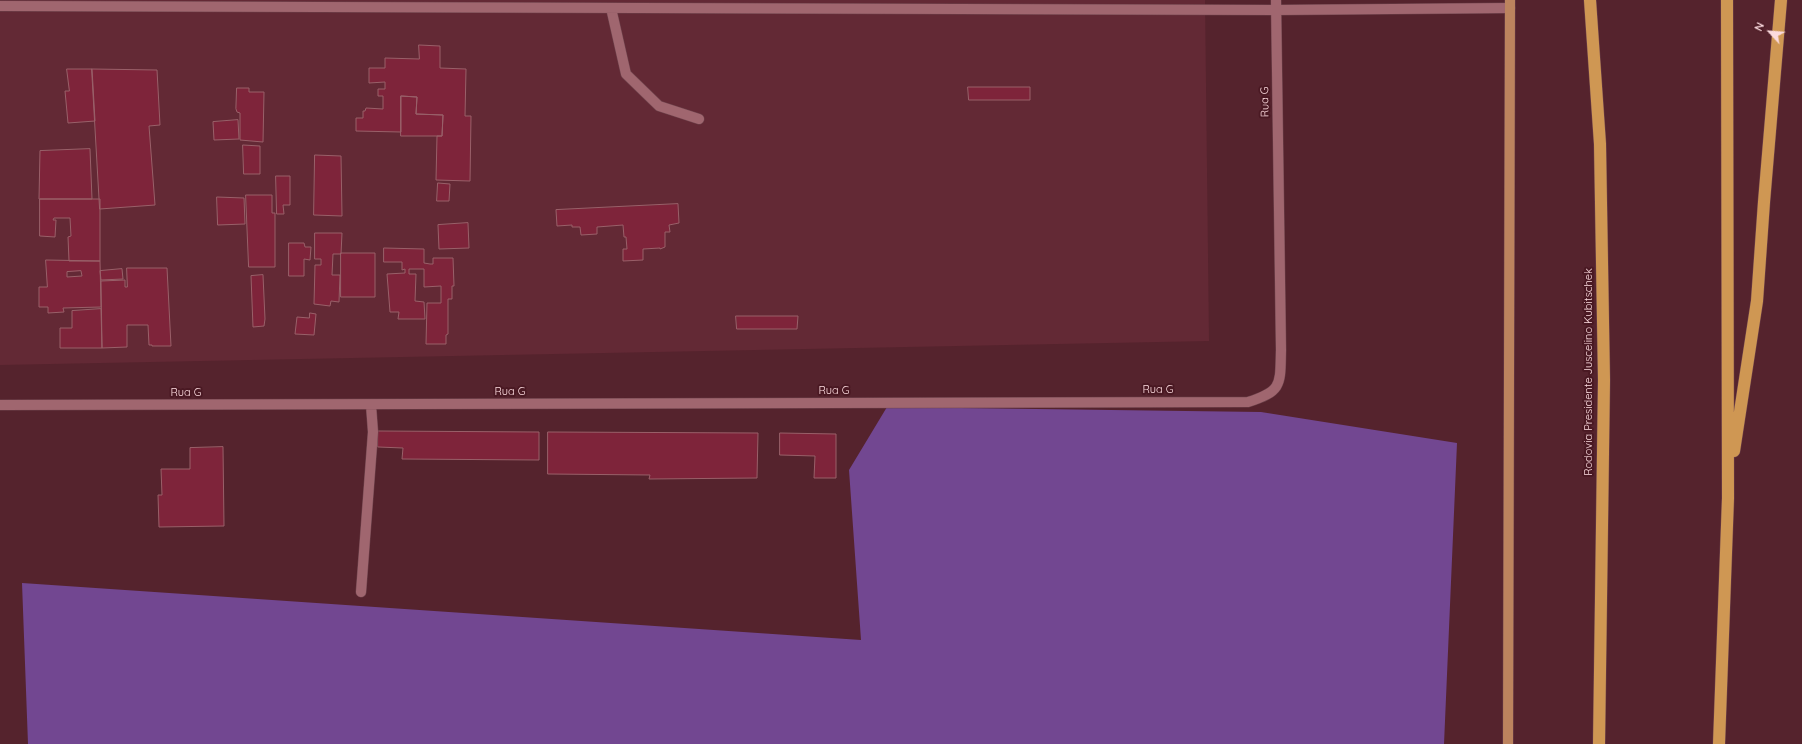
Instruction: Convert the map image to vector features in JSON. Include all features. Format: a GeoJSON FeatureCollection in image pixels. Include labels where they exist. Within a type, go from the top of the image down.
{"type":"FeatureCollection","features":[{"type":"Feature","properties":{"kind":"highway","name":"Rodovia Presidente Juscelino Kubitschek"},"geometry":{"type":"LineString","coordinates":[[1590,0],[1600,144],[1604,380],[1599,744]]}},
{"type":"Feature","properties":{"kind":"highway"},"geometry":{"type":"LineString","coordinates":[[1719,744],[1728,498],[1727,0]]}},
{"type":"Feature","properties":{"kind":"highway"},"geometry":{"type":"LineString","coordinates":[[1728,498],[1743,385],[1757,301],[1781,0]]}},
{"type":"Feature","properties":{"kind":"main road"},"geometry":{"type":"LineString","coordinates":[[1508,744],[1510,4]]}},
{"type":"Feature","properties":{"kind":"street"},"geometry":{"type":"LineString","coordinates":[[0,6],[611,8],[1510,4]]}},
{"type":"Feature","properties":{"kind":"street","name":"Rua G"},"geometry":{"type":"LineString","coordinates":[[0,405],[1248,402],[1268,395],[1274,389],[1280,378],[1281,350],[1276,5]]}},
{"type":"Feature","properties":{"kind":"street"},"geometry":{"type":"LineString","coordinates":[[611,8],[626,74],[659,106],[699,119]]}},
{"type":"Feature","properties":{"kind":"street"},"geometry":{"type":"LineString","coordinates":[[361,592],[374,432],[371,405]]}},
{"type":"Feature","properties":{"kind":"shaded area"},"geometry":{"type":"Polygon","coordinates":[[[0,0],[1205,0],[1209,341],[0,365],[0,0]]]}},
{"type":"Feature","properties":{"kind":"shaded area"},"geometry":{"type":"Polygon","coordinates":[[[887,407],[1261,412],[1457,443],[1444,744],[28,744],[22,583],[861,640],[849,470],[887,407]]]}},
{"type":"Feature","properties":{"kind":"building"},"geometry":{"type":"Polygon","coordinates":[[[419,45],[440,46],[440,68],[466,69],[465,116],[471,116],[470,181],[436,180],[437,136],[442,136],[443,115],[416,114],[417,97],[401,96],[401,132],[356,131],[356,118],[363,118],[363,111],[365,111],[366,108],[383,109],[383,96],[378,96],[378,89],[385,89],[385,82],[369,83],[369,68],[385,68],[385,58],[419,59],[419,45]]]}},
{"type":"Feature","properties":{"kind":"building"},"geometry":{"type":"Polygon","coordinates":[[[67,69],[92,69],[95,121],[68,123],[65,91],[69,91],[67,69]]]}},
{"type":"Feature","properties":{"kind":"building"},"geometry":{"type":"Polygon","coordinates":[[[92,69],[157,70],[160,125],[149,126],[155,205],[100,209],[92,69]]]}},
{"type":"Feature","properties":{"kind":"building"},"geometry":{"type":"Polygon","coordinates":[[[968,87],[1030,87],[1030,100],[969,100],[968,87]]]}},
{"type":"Feature","properties":{"kind":"building"},"geometry":{"type":"Polygon","coordinates":[[[237,88],[249,88],[249,92],[264,92],[263,142],[240,140],[240,113],[237,112],[236,109],[237,88]]]}},
{"type":"Feature","properties":{"kind":"building"},"geometry":{"type":"Polygon","coordinates":[[[401,96],[417,97],[416,114],[443,115],[442,136],[401,136],[401,96]]]}},
{"type":"Feature","properties":{"kind":"building"},"geometry":{"type":"Polygon","coordinates":[[[238,120],[239,139],[214,140],[213,122],[238,120]]]}},
{"type":"Feature","properties":{"kind":"building"},"geometry":{"type":"Polygon","coordinates":[[[243,145],[260,146],[260,174],[244,174],[243,145]]]}},
{"type":"Feature","properties":{"kind":"building"},"geometry":{"type":"Polygon","coordinates":[[[90,149],[92,199],[39,199],[40,151],[90,149]]]}},
{"type":"Feature","properties":{"kind":"building"},"geometry":{"type":"Polygon","coordinates":[[[315,155],[341,156],[342,216],[314,215],[315,155]]]}},
{"type":"Feature","properties":{"kind":"building"},"geometry":{"type":"Polygon","coordinates":[[[276,176],[290,176],[290,205],[283,205],[284,214],[277,214],[276,176]]]}},
{"type":"Feature","properties":{"kind":"building"},"geometry":{"type":"Polygon","coordinates":[[[438,183],[450,184],[449,201],[437,201],[438,183]]]}},
{"type":"Feature","properties":{"kind":"building"},"geometry":{"type":"Polygon","coordinates":[[[246,195],[272,195],[272,213],[275,213],[275,267],[249,267],[246,195]]]}},
{"type":"Feature","properties":{"kind":"building"},"geometry":{"type":"Polygon","coordinates":[[[217,197],[244,198],[245,224],[218,225],[217,197]]]}},
{"type":"Feature","properties":{"kind":"building"},"geometry":{"type":"Polygon","coordinates":[[[40,199],[100,199],[100,261],[69,261],[68,237],[71,236],[70,218],[54,218],[53,220],[56,220],[55,237],[40,236],[40,199]]]}},
{"type":"Feature","properties":{"kind":"building"},"geometry":{"type":"Polygon","coordinates":[[[678,204],[679,223],[669,225],[670,232],[665,232],[665,247],[660,249],[643,249],[643,260],[623,261],[623,249],[627,249],[623,225],[597,227],[597,234],[581,235],[580,227],[572,227],[572,225],[557,226],[556,210],[678,204]]]}},
{"type":"Feature","properties":{"kind":"building"},"geometry":{"type":"Polygon","coordinates":[[[468,223],[469,248],[439,249],[438,225],[468,223]]]}},
{"type":"Feature","properties":{"kind":"building"},"geometry":{"type":"Polygon","coordinates":[[[315,233],[342,233],[341,254],[333,254],[332,275],[340,275],[339,302],[331,301],[330,306],[314,304],[315,265],[321,265],[321,259],[315,259],[315,233]]]}},
{"type":"Feature","properties":{"kind":"building"},"geometry":{"type":"Polygon","coordinates":[[[289,243],[304,243],[305,247],[311,247],[310,260],[304,259],[304,276],[289,276],[289,243]]]}},
{"type":"Feature","properties":{"kind":"building"},"geometry":{"type":"Polygon","coordinates":[[[384,248],[424,249],[424,263],[430,264],[433,264],[433,258],[453,258],[454,286],[452,286],[452,299],[448,299],[448,334],[446,335],[446,344],[426,344],[427,303],[441,303],[441,286],[424,287],[424,269],[409,269],[409,274],[416,274],[415,301],[424,302],[425,319],[398,319],[399,312],[390,312],[387,274],[405,273],[405,269],[402,270],[402,262],[384,262],[384,248]]]}},
{"type":"Feature","properties":{"kind":"building"},"geometry":{"type":"Polygon","coordinates":[[[341,253],[375,253],[375,297],[341,297],[341,253]]]}},
{"type":"Feature","properties":{"kind":"building"},"geometry":{"type":"Polygon","coordinates":[[[46,260],[100,261],[101,307],[63,308],[64,312],[48,313],[48,307],[39,307],[39,287],[47,287],[46,260]],[[81,271],[67,272],[67,277],[82,276],[81,271]]]}},
{"type":"Feature","properties":{"kind":"building"},"geometry":{"type":"Polygon","coordinates":[[[127,268],[167,268],[171,346],[149,345],[148,325],[127,325],[127,347],[102,348],[101,281],[125,280],[125,287],[127,287],[127,268]]]}},
{"type":"Feature","properties":{"kind":"building"},"geometry":{"type":"Polygon","coordinates":[[[122,269],[123,279],[101,280],[100,271],[122,269]]]}},
{"type":"Feature","properties":{"kind":"building"},"geometry":{"type":"Polygon","coordinates":[[[263,275],[264,326],[253,327],[251,276],[263,275]]]}},
{"type":"Feature","properties":{"kind":"building"},"geometry":{"type":"Polygon","coordinates":[[[101,309],[102,348],[60,348],[60,328],[72,328],[72,311],[101,309]]]}},
{"type":"Feature","properties":{"kind":"building"},"geometry":{"type":"Polygon","coordinates":[[[310,313],[316,314],[314,335],[295,334],[297,317],[309,318],[310,313]]]}},
{"type":"Feature","properties":{"kind":"building"},"geometry":{"type":"Polygon","coordinates":[[[736,316],[798,316],[797,329],[737,329],[736,316]]]}},
{"type":"Feature","properties":{"kind":"building"},"geometry":{"type":"Polygon","coordinates":[[[378,431],[539,432],[539,460],[402,459],[403,448],[378,447],[378,431]]]}},
{"type":"Feature","properties":{"kind":"building"},"geometry":{"type":"Polygon","coordinates":[[[548,432],[758,433],[757,478],[649,479],[650,475],[548,474],[548,432]]]}},
{"type":"Feature","properties":{"kind":"building"},"geometry":{"type":"Polygon","coordinates":[[[780,433],[836,434],[836,478],[814,478],[815,456],[780,455],[780,433]]]}},
{"type":"Feature","properties":{"kind":"building"},"geometry":{"type":"Polygon","coordinates":[[[223,447],[224,526],[159,527],[158,495],[162,495],[161,469],[190,469],[190,448],[223,447]]]}}]}
